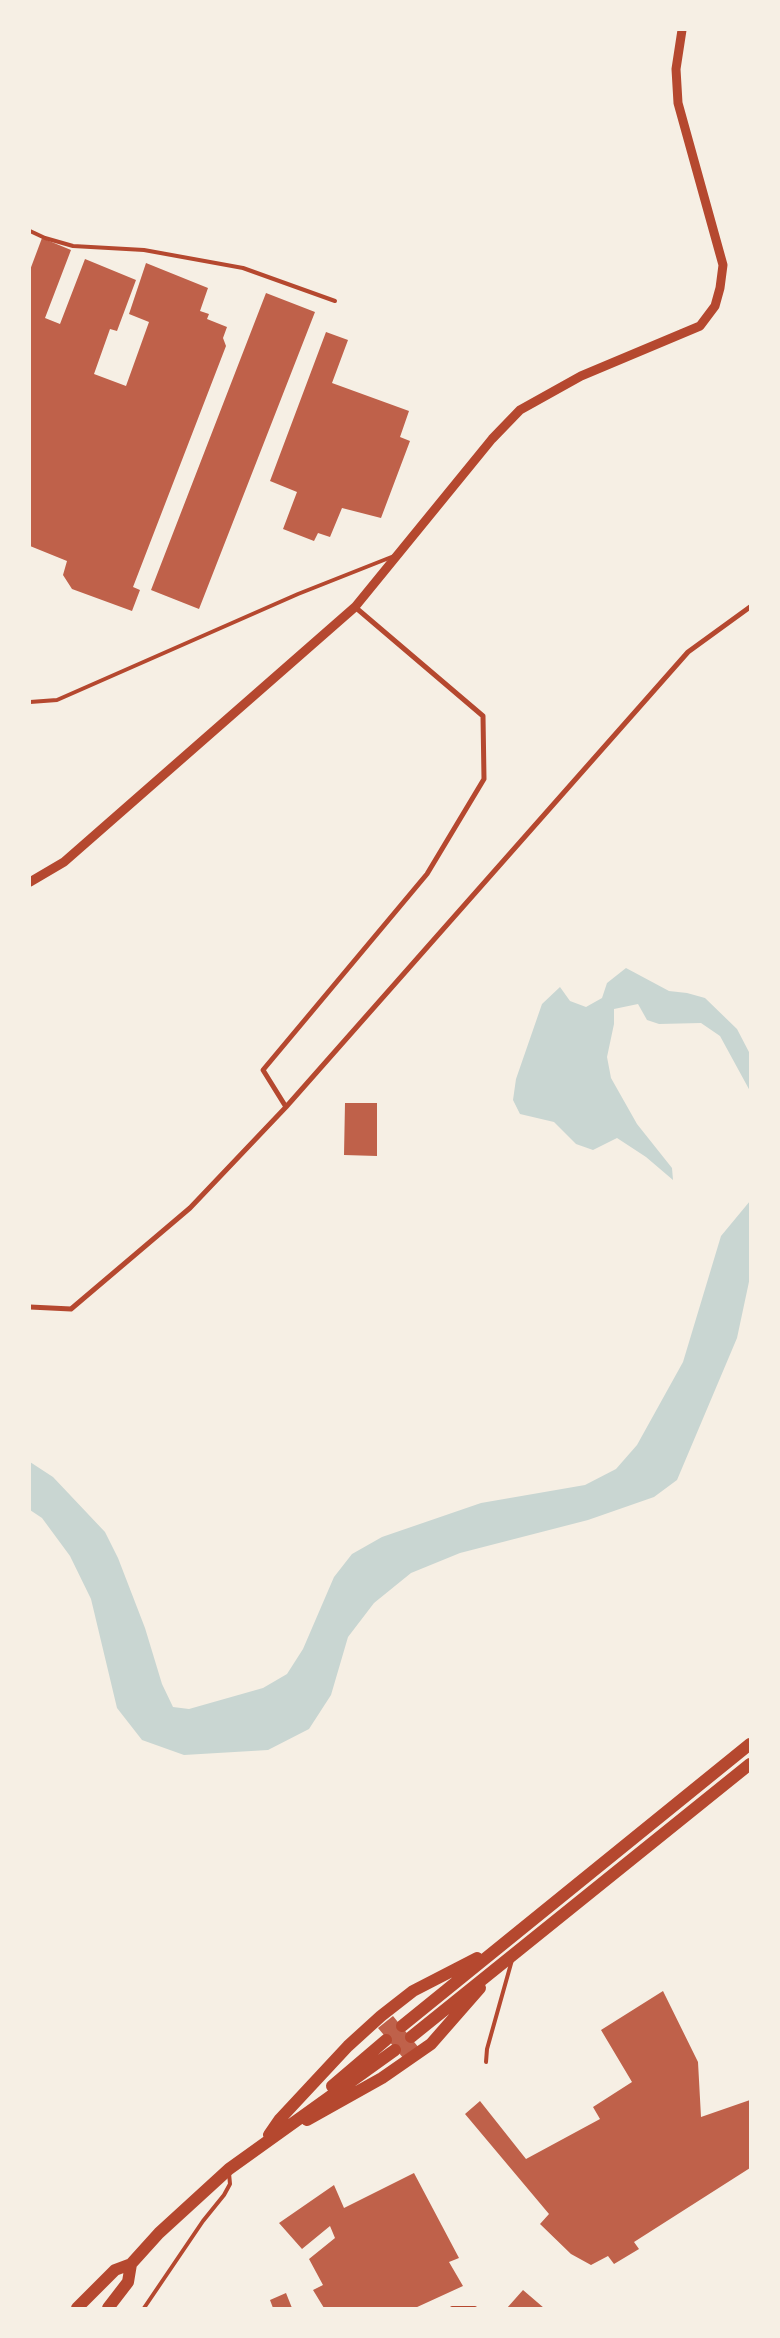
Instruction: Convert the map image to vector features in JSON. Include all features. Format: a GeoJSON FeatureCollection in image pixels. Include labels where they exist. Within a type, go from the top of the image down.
{"type":"FeatureCollection","features":[{"type":"Feature","properties":{"kind":"main road"},"geometry":{"type":"LineString","coordinates":[[402,2026],[750,1744]]}},
{"type":"Feature","properties":{"kind":"main road"},"geometry":{"type":"LineString","coordinates":[[411,2036],[750,1764]]}},
{"type":"Feature","properties":{"kind":"main road"},"geometry":{"type":"LineString","coordinates":[[263,2144],[280,2119],[348,2046],[382,2016],[413,1992],[502,1945]]}},
{"type":"Feature","properties":{"kind":"main road"},"geometry":{"type":"LineString","coordinates":[[263,2144],[345,2100],[431,2044],[505,1959]]}},
{"type":"Feature","properties":{"kind":"main road"},"geometry":{"type":"LineString","coordinates":[[263,2144],[386,2040]]}},
{"type":"Feature","properties":{"kind":"main road"},"geometry":{"type":"LineString","coordinates":[[77,2308],[115,2270],[131,2264],[159,2233],[229,2169],[394,2050]]}},
{"type":"Feature","properties":{"kind":"main road"},"geometry":{"type":"LineString","coordinates":[[108,2308],[128,2282],[131,2264]]}},
{"type":"Feature","properties":{"kind":"street"},"geometry":{"type":"LineString","coordinates":[[30,882],[64,862],[355,607],[492,439],[520,410],[581,376],[700,326],[715,306],[723,265],[678,103],[676,69],[682,30]]}},
{"type":"Feature","properties":{"kind":"street"},"geometry":{"type":"LineString","coordinates":[[286,1107],[263,1070],[427,874],[484,780],[483,716],[355,607]]}},
{"type":"Feature","properties":{"kind":"street"},"geometry":{"type":"LineString","coordinates":[[30,1307],[71,1309],[190,1208],[286,1107],[688,652],[750,607]]}},
{"type":"Feature","properties":{"kind":"lane"},"geometry":{"type":"LineString","coordinates":[[30,231],[45,238],[73,246],[144,250],[243,268],[335,301]]}},
{"type":"Feature","properties":{"kind":"lane"},"geometry":{"type":"LineString","coordinates":[[30,702],[57,700],[298,594],[396,555]]}},
{"type":"Feature","properties":{"kind":"lane"},"geometry":{"type":"LineString","coordinates":[[486,2062],[487,2049],[515,1951]]}},
{"type":"Feature","properties":{"kind":"lane"},"geometry":{"type":"LineString","coordinates":[[144,2308],[203,2221],[224,2195],[230,2184],[229,2169]]}},
{"type":"Feature","properties":{"kind":"lane"},"geometry":{"type":"LineString","coordinates":[[452,2308],[475,2308]]}},
{"type":"Feature","properties":{"kind":"shaded area"},"geometry":{"type":"Polygon","coordinates":[[[626,968],[669,991],[705,998],[737,1029],[750,1054],[750,1091],[720,1036],[701,1023],[659,1024],[647,1020],[638,1004],[614,1009],[614,1024],[607,1057],[611,1078],[637,1124],[672,1168],[673,1180],[646,1157],[617,1138],[593,1150],[576,1144],[554,1122],[520,1114],[513,1100],[516,1079],[542,1004],[560,987],[570,1001],[586,1007],[602,998],[607,983],[626,968]]]}},
{"type":"Feature","properties":{"kind":"shaded area"},"geometry":{"type":"Polygon","coordinates":[[[750,1201],[750,1277],[737,1338],[677,1480],[654,1497],[588,1520],[460,1553],[411,1573],[374,1603],[348,1637],[331,1695],[309,1729],[268,1750],[184,1755],[142,1740],[117,1708],[91,1599],[70,1556],[42,1518],[30,1510],[30,1462],[53,1477],[105,1532],[118,1558],[145,1628],[162,1684],[173,1707],[189,1709],[263,1688],[287,1674],[303,1649],[334,1577],[352,1554],[382,1537],[481,1503],[585,1485],[616,1469],[637,1445],[683,1362],[721,1236],[750,1201]]]}},
{"type":"Feature","properties":{"kind":"building"},"geometry":{"type":"Polygon","coordinates":[[[42,238],[71,250],[45,318],[60,324],[85,259],[136,280],[117,331],[110,329],[94,374],[126,386],[149,322],[129,314],[146,263],[208,288],[200,311],[209,314],[207,319],[227,327],[223,338],[226,346],[133,587],[140,590],[132,611],[72,589],[63,575],[67,561],[30,546],[30,270],[42,238]]]}},
{"type":"Feature","properties":{"kind":"building"},"geometry":{"type":"Polygon","coordinates":[[[266,293],[315,312],[199,609],[151,590],[266,293]]]}},
{"type":"Feature","properties":{"kind":"building"},"geometry":{"type":"Polygon","coordinates":[[[326,332],[348,340],[332,383],[409,411],[400,437],[410,441],[381,518],[342,508],[330,537],[318,533],[314,541],[283,529],[297,492],[270,481],[326,332]]]}},
{"type":"Feature","properties":{"kind":"building"},"geometry":{"type":"Polygon","coordinates":[[[345,1103],[377,1103],[377,1156],[344,1155],[345,1103]]]}},
{"type":"Feature","properties":{"kind":"building"},"geometry":{"type":"Polygon","coordinates":[[[663,1991],[698,2062],[701,2117],[750,2100],[750,2168],[634,2242],[639,2249],[614,2264],[608,2256],[591,2265],[571,2254],[540,2224],[549,2214],[465,2114],[480,2101],[526,2159],[600,2119],[593,2107],[632,2082],[601,2030],[663,1991]]]}},
{"type":"Feature","properties":{"kind":"building"},"geometry":{"type":"Polygon","coordinates":[[[393,2016],[419,2048],[404,2059],[378,2028],[393,2016]]]}},
{"type":"Feature","properties":{"kind":"building"},"geometry":{"type":"Polygon","coordinates":[[[414,2173],[459,2258],[449,2262],[463,2286],[415,2308],[324,2308],[313,2290],[323,2285],[309,2259],[335,2238],[330,2226],[302,2249],[279,2223],[334,2185],[344,2208],[414,2173]]]}},
{"type":"Feature","properties":{"kind":"building"},"geometry":{"type":"Polygon","coordinates":[[[523,2290],[544,2308],[507,2308],[523,2290]]]}},
{"type":"Feature","properties":{"kind":"building"},"geometry":{"type":"Polygon","coordinates":[[[286,2293],[292,2308],[273,2308],[270,2300],[286,2293]]]}}]}
